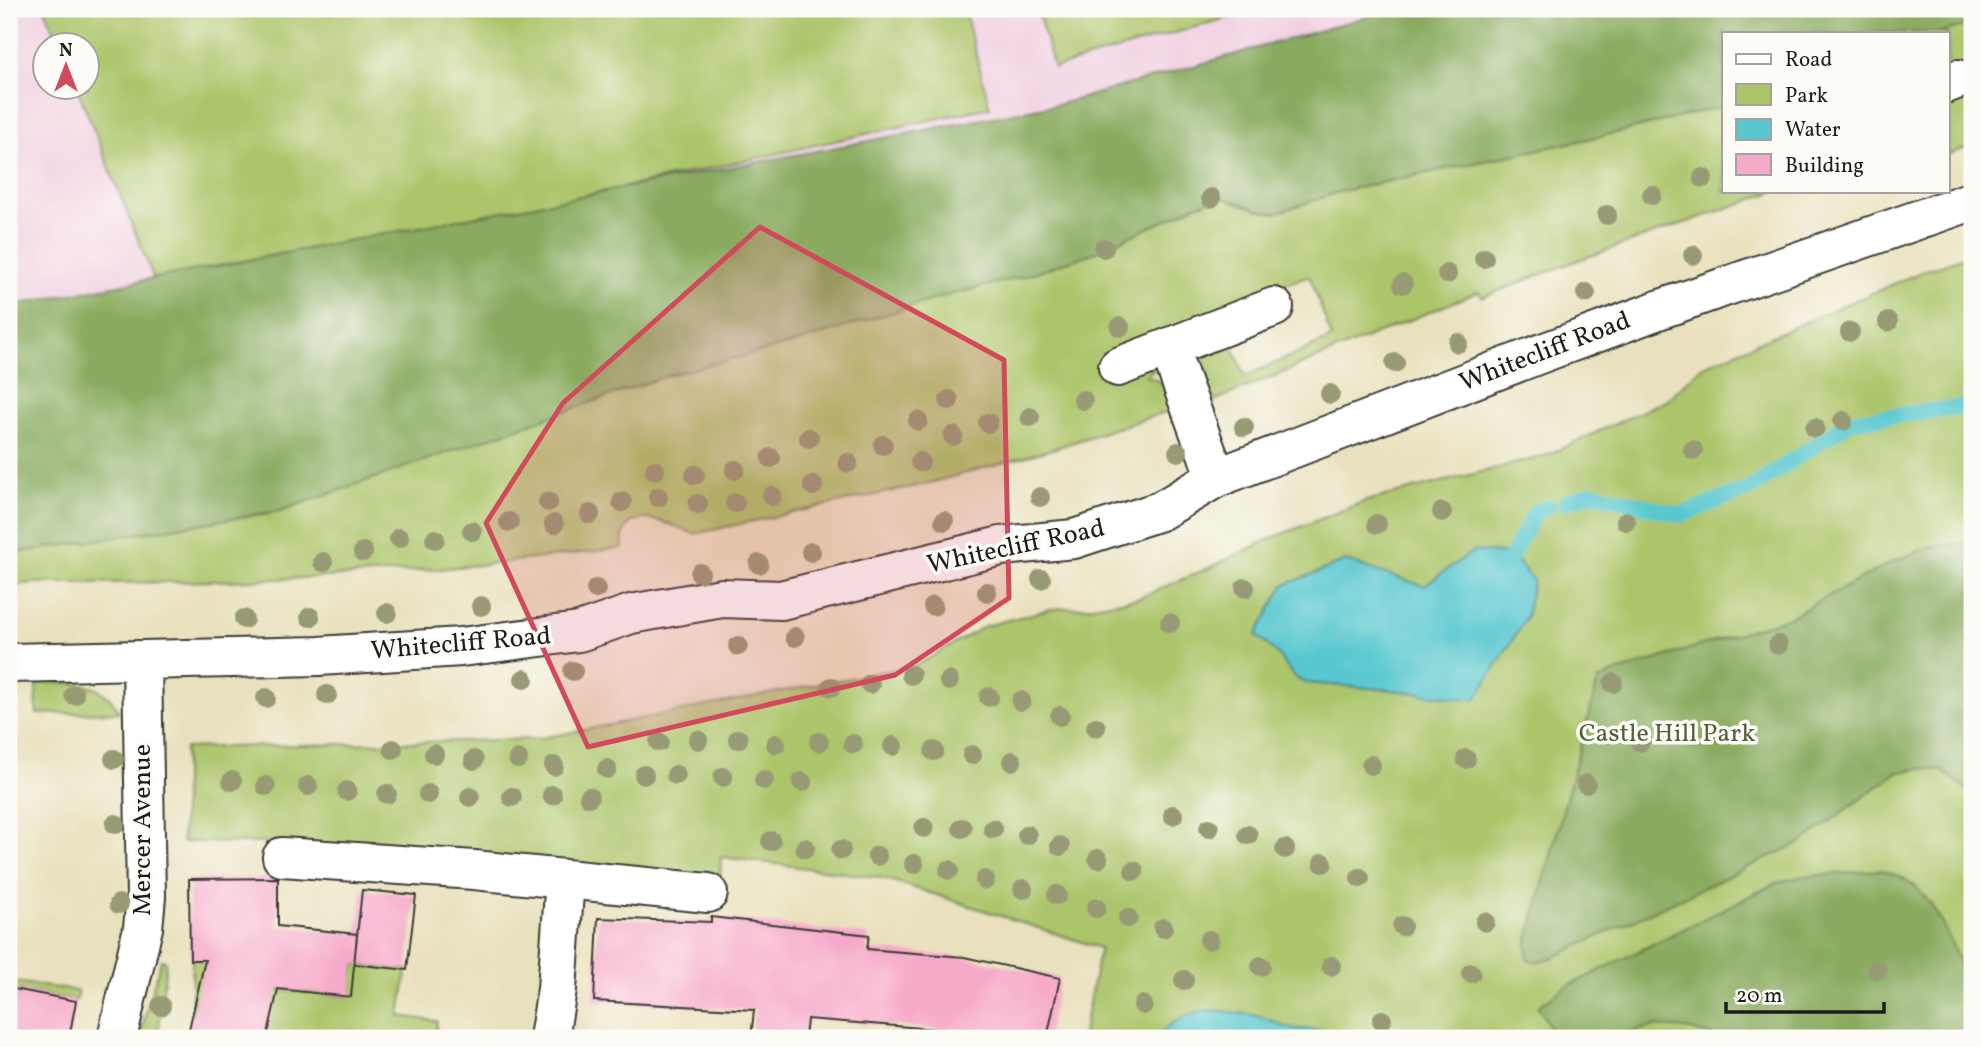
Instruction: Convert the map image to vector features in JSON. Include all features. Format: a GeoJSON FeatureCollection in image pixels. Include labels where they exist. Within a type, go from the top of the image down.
{"type":"FeatureCollection","features":[{"type":"Feature","properties":{"kind":"street","name":"Whitecliff Road"},"geometry":{"type":"LineString","coordinates":[[9,663],[319,656],[461,647],[579,632],[631,614],[722,598],[781,600],[1001,546],[1062,542],[1160,511],[1216,478],[1950,201]]}},
{"type":"Feature","properties":{"kind":"street"},"geometry":{"type":"LineString","coordinates":[[1118,367],[1274,307]]}},
{"type":"Feature","properties":{"kind":"street"},"geometry":{"type":"LineString","coordinates":[[1169,348],[1216,478]]}},
{"type":"Feature","properties":{"kind":"street","name":"Mercer Avenue"},"geometry":{"type":"LineString","coordinates":[[117,1038],[145,913],[142,661]]}},
{"type":"Feature","properties":{"kind":"street"},"geometry":{"type":"LineString","coordinates":[[282,857],[474,870],[708,893]]}},
{"type":"Feature","properties":{"kind":"street"},"geometry":{"type":"LineString","coordinates":[[549,1038],[557,989],[565,879]]}},
{"type":"Feature","properties":{"kind":"highlighted area"},"geometry":{"type":"Polygon","coordinates":[[[760,227],[1004,360],[1009,598],[895,675],[588,747],[486,523],[563,403],[760,227]]]}},
{"type":"Feature","properties":{"kind":"shaded area"},"geometry":{"type":"Polygon","coordinates":[[[9,9],[1394,9],[1060,104],[9,313],[9,9]]]}},
{"type":"Feature","properties":{"kind":"green space"},"geometry":{"type":"Polygon","coordinates":[[[45,9],[964,9],[990,107],[158,289],[83,102],[102,102],[102,32],[55,32],[45,9]]]}},
{"type":"Feature","properties":{"kind":"green space"},"geometry":{"type":"Polygon","coordinates":[[[1037,9],[1258,9],[1054,68],[1037,9]]]}},
{"type":"Feature","properties":{"kind":"green space"},"geometry":{"type":"Polygon","coordinates":[[[1394,9],[1972,9],[1972,24],[1941,32],[1722,32],[1722,106],[1616,133],[1342,191],[1276,213],[1227,199],[1215,199],[1193,206],[1090,254],[1025,276],[941,297],[795,343],[672,374],[280,511],[9,554],[9,306],[1060,104],[1394,9]]]}},
{"type":"Feature","properties":{"kind":"green space"},"geometry":{"type":"Polygon","coordinates":[[[1972,24],[1972,145],[1950,154],[1950,32],[1940,32],[1972,24]]]}},
{"type":"Feature","properties":{"kind":"green space"},"geometry":{"type":"Polygon","coordinates":[[[1722,106],[1722,192],[1773,192],[1573,262],[1483,297],[1478,292],[1209,403],[1200,379],[1199,364],[1218,348],[1231,342],[1245,376],[1332,338],[1310,277],[1307,276],[1222,308],[1146,376],[1162,384],[1172,410],[1049,450],[930,483],[694,534],[661,521],[638,520],[629,524],[624,533],[623,548],[530,559],[337,576],[9,585],[9,554],[280,511],[672,374],[795,343],[941,297],[1025,276],[1090,254],[1193,206],[1215,199],[1227,199],[1276,213],[1342,191],[1616,133],[1722,106]]]}},
{"type":"Feature","properties":{"kind":"green space","name":"Castle Hill Park"},"geometry":{"type":"Polygon","coordinates":[[[1972,254],[1972,1038],[1082,1038],[1100,948],[884,878],[721,857],[720,878],[270,843],[182,842],[185,748],[537,739],[917,665],[985,626],[1051,609],[1087,607],[1139,598],[1272,538],[1366,501],[1545,456],[1667,400],[1703,366],[1921,272],[1972,254]]]}},
{"type":"Feature","properties":{"kind":"green space"},"geometry":{"type":"Polygon","coordinates":[[[1972,542],[1972,795],[1942,771],[1921,768],[1896,773],[1802,842],[1552,958],[1536,962],[1528,959],[1527,943],[1598,681],[1611,674],[1790,617],[1892,562],[1928,547],[1972,542]]]}},
{"type":"Feature","properties":{"kind":"green space"},"geometry":{"type":"Polygon","coordinates":[[[36,683],[72,683],[94,688],[104,693],[119,712],[37,714],[36,683]]]}},
{"type":"Feature","properties":{"kind":"green space"},"geometry":{"type":"Polygon","coordinates":[[[1880,870],[1902,878],[1916,888],[1927,899],[1945,928],[1967,990],[1968,1038],[1720,1038],[1691,1030],[1657,1026],[1600,1038],[1556,1038],[1538,1006],[1564,988],[1774,884],[1799,877],[1880,870]]]}},
{"type":"Feature","properties":{"kind":"green space"},"geometry":{"type":"Polygon","coordinates":[[[229,959],[272,989],[350,997],[354,964],[407,970],[400,1016],[437,1021],[435,1038],[267,1038],[268,1032],[192,1015],[192,960],[229,959]]]}},
{"type":"Feature","properties":{"kind":"green space"},"geometry":{"type":"Polygon","coordinates":[[[161,960],[166,961],[158,1038],[139,1038],[161,960]]]}},
{"type":"Feature","properties":{"kind":"green space"},"geometry":{"type":"Polygon","coordinates":[[[9,981],[78,991],[76,1001],[9,988],[9,981]]]}},
{"type":"Feature","properties":{"kind":"water"},"geometry":{"type":"Polygon","coordinates":[[[1473,551],[1512,554],[1533,581],[1526,618],[1475,700],[1306,683],[1293,675],[1276,652],[1256,635],[1284,585],[1346,561],[1424,586],[1473,551]]]}},
{"type":"Feature","properties":{"kind":"water"},"geometry":{"type":"Polygon","coordinates":[[[1213,1010],[1253,1015],[1287,1028],[1343,1032],[1359,1038],[1156,1038],[1182,1018],[1196,1012],[1213,1010]]]}},
{"type":"Feature","properties":{"kind":"building"},"geometry":{"type":"Polygon","coordinates":[[[278,878],[278,926],[357,934],[351,997],[278,989],[267,1038],[187,1038],[205,960],[190,960],[189,879],[278,878]]]}},
{"type":"Feature","properties":{"kind":"building"},"geometry":{"type":"Polygon","coordinates":[[[362,890],[416,895],[407,970],[354,964],[362,890]]]}},
{"type":"Feature","properties":{"kind":"building"},"geometry":{"type":"Polygon","coordinates":[[[711,917],[869,935],[867,949],[964,957],[1060,978],[1047,1038],[997,1038],[998,1034],[807,1019],[805,1038],[751,1038],[754,1010],[594,1001],[598,918],[711,922],[711,917]]]}},
{"type":"Feature","properties":{"kind":"building"},"geometry":{"type":"Polygon","coordinates":[[[9,988],[76,1001],[69,1038],[9,1038],[9,988]]]}},
{"type":"Feature","properties":{"kind":"waterway"},"geometry":{"type":"LineString","coordinates":[[1565,502],[1593,493],[1681,515],[1751,488],[1851,421],[1972,406]]}},
{"type":"Feature","properties":{"kind":"waterway"},"geometry":{"type":"LineString","coordinates":[[1512,554],[1536,511],[1548,507]]}}]}
